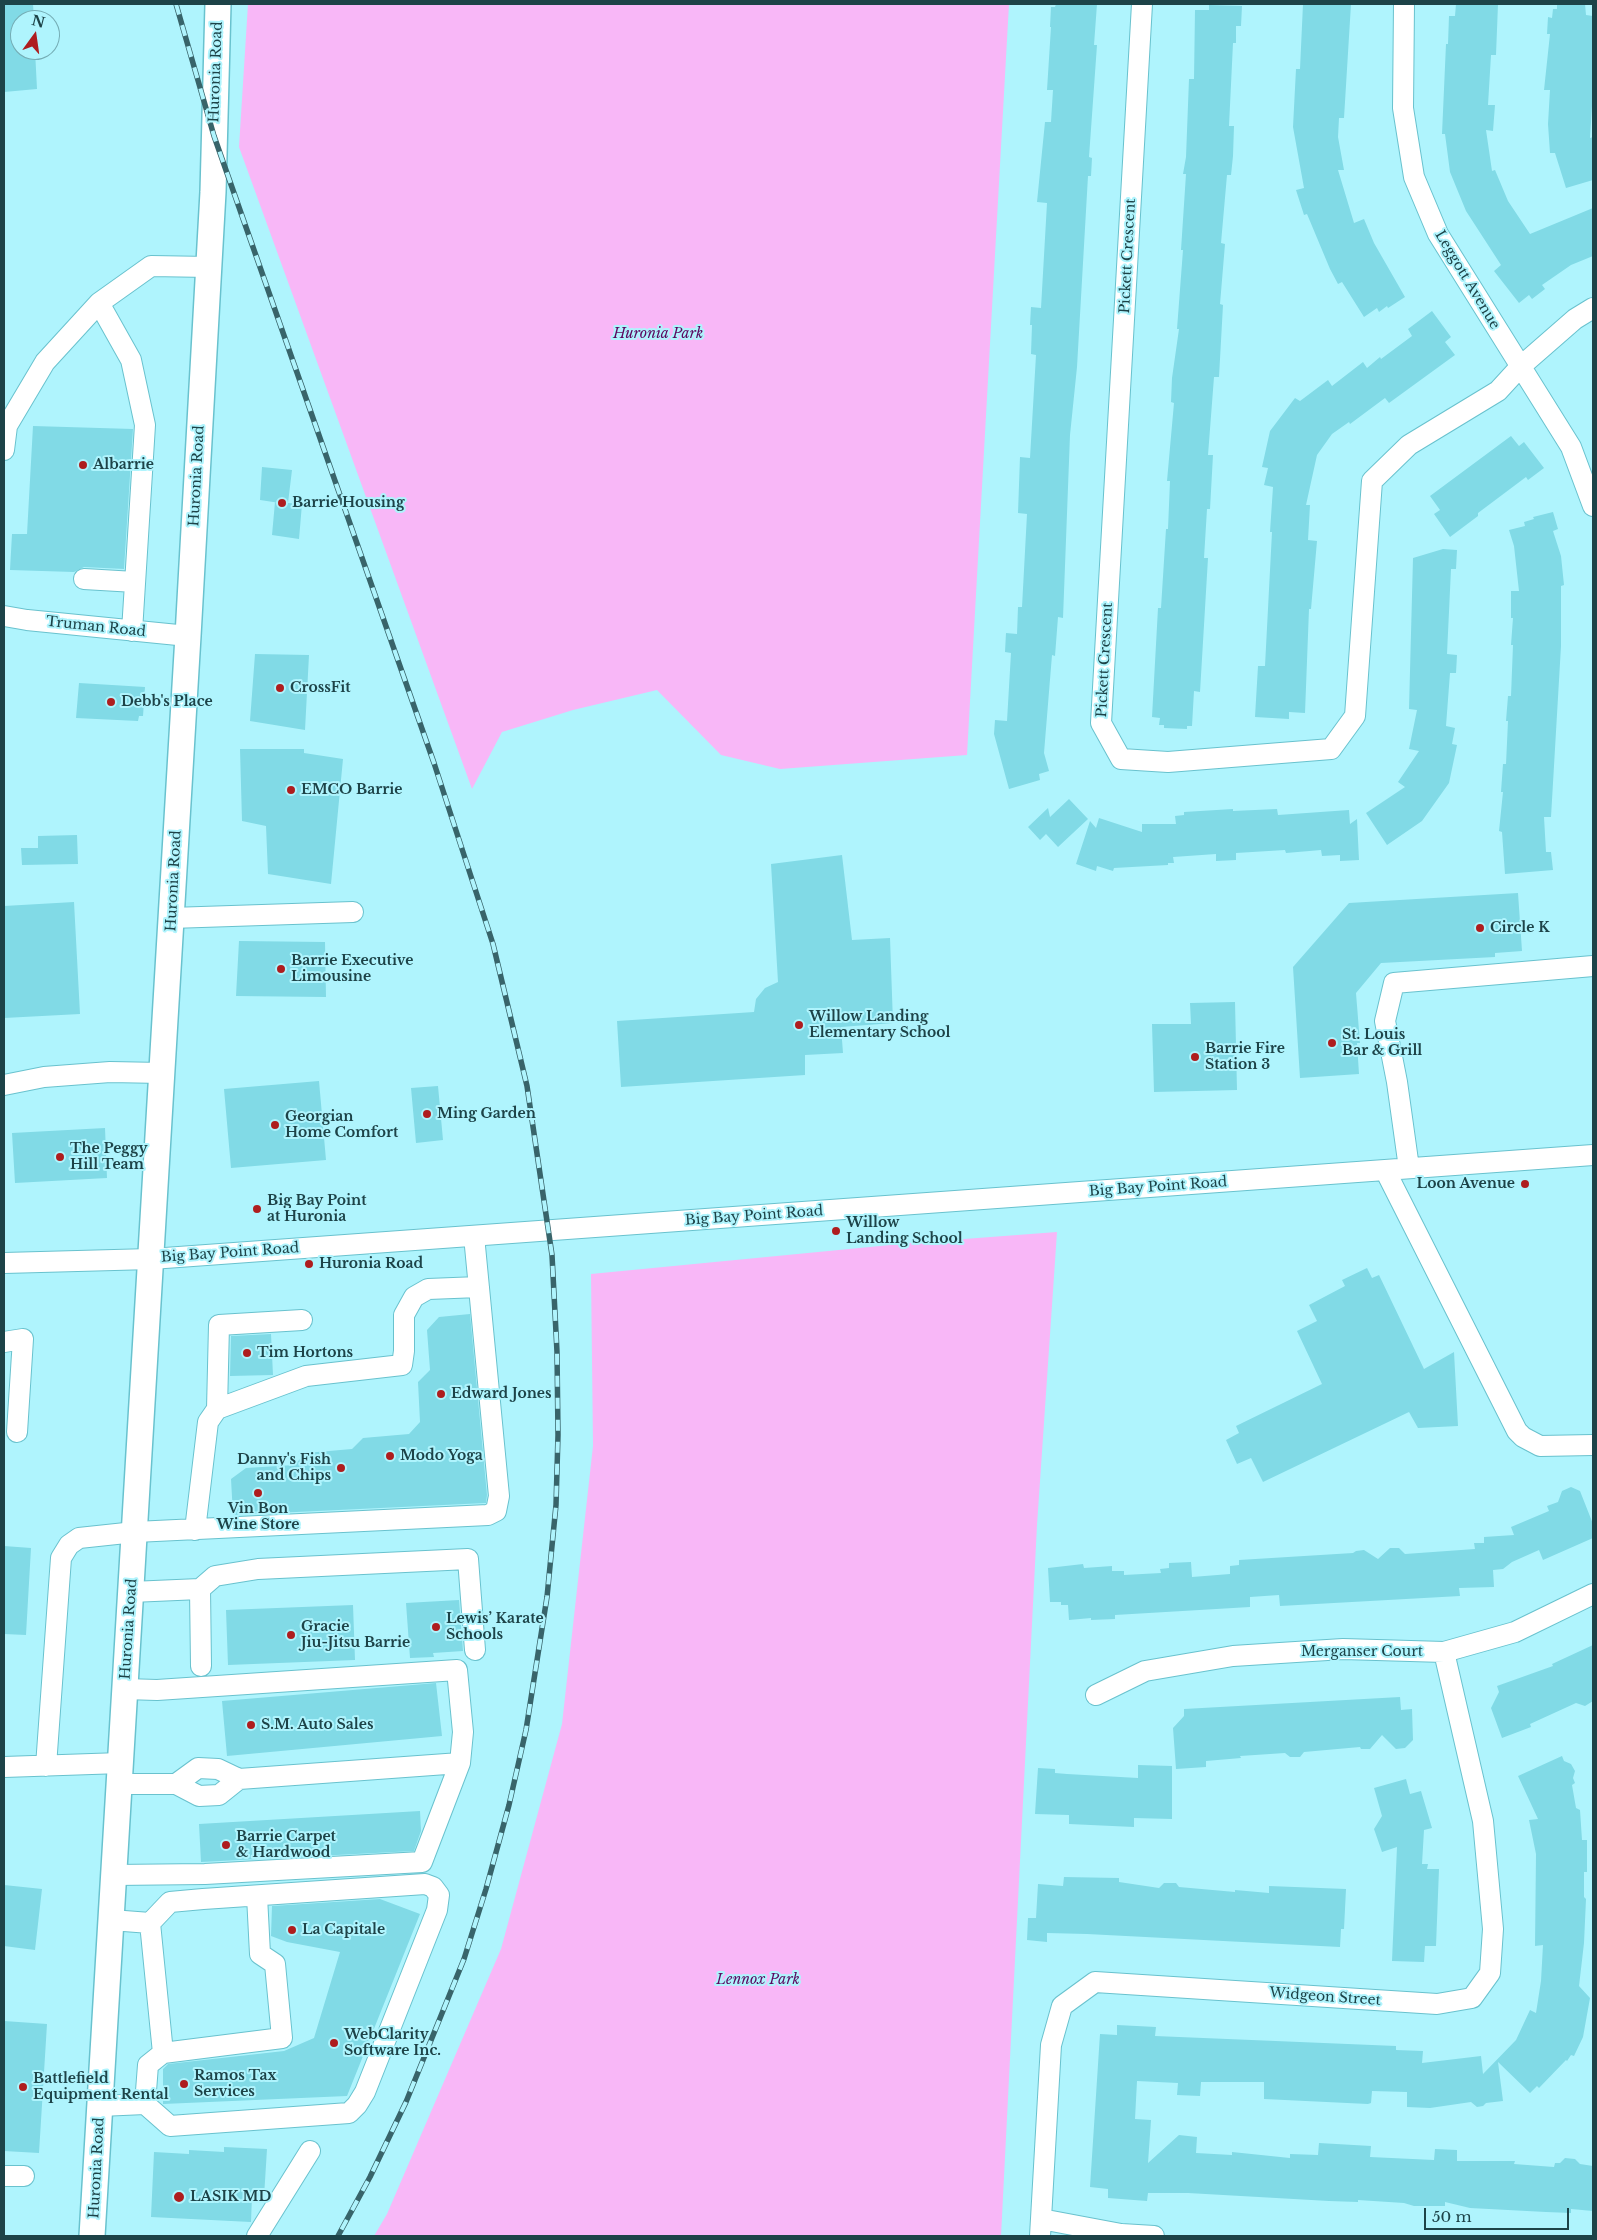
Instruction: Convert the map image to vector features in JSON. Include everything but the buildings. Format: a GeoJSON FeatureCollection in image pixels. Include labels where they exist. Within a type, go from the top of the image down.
{"type":"FeatureCollection","features":[{"type":"Feature","properties":{"kind":"main road","name":"Huronia Road"},"geometry":{"type":"LineString","coordinates":[[92,2236],[188,636],[208,267],[218,4]]}},
{"type":"Feature","properties":{"kind":"street","name":"Pickett Crescent"},"geometry":{"type":"LineString","coordinates":[[1142,4],[1101,723],[1121,759],[1168,762],[1331,749],[1355,716],[1372,481],[1409,446],[1498,392],[1520,367]]}},
{"type":"Feature","properties":{"kind":"street","name":"Leggott Avenue"},"geometry":{"type":"LineString","coordinates":[[1404,4],[1403,108],[1414,177],[1438,234],[1570,447],[1593,506]]}},
{"type":"Feature","properties":{"kind":"street"},"geometry":{"type":"LineString","coordinates":[[4,450],[7,426],[45,362],[99,303],[151,266],[208,267]]}},
{"type":"Feature","properties":{"kind":"street"},"geometry":{"type":"LineString","coordinates":[[99,303],[131,360],[146,426],[132,631]]}},
{"type":"Feature","properties":{"kind":"street"},"geometry":{"type":"LineString","coordinates":[[1520,367],[1574,319],[1593,308]]}},
{"type":"Feature","properties":{"kind":"street"},"geometry":{"type":"LineString","coordinates":[[84,579],[134,582]]}},
{"type":"Feature","properties":{"kind":"street","name":"Truman Road"},"geometry":{"type":"LineString","coordinates":[[4,616],[188,636]]}},
{"type":"Feature","properties":{"kind":"street"},"geometry":{"type":"LineString","coordinates":[[171,918],[353,912]]}},
{"type":"Feature","properties":{"kind":"street"},"geometry":{"type":"LineString","coordinates":[[1409,1168],[1397,1082],[1385,1020],[1394,983],[1593,966]]}},
{"type":"Feature","properties":{"kind":"street"},"geometry":{"type":"LineString","coordinates":[[4,1085],[44,1077],[91,1073],[162,1073]]}},
{"type":"Feature","properties":{"kind":"street","name":"Big Bay Point Road"},"geometry":{"type":"LineString","coordinates":[[4,1263],[151,1259],[1593,1155]]}},
{"type":"Feature","properties":{"kind":"street"},"geometry":{"type":"LineString","coordinates":[[1385,1170],[1517,1431],[1523,1437],[1540,1446],[1593,1445]]}},
{"type":"Feature","properties":{"kind":"street"},"geometry":{"type":"LineString","coordinates":[[46,1766],[61,1558],[69,1545],[79,1538],[135,1532],[217,1530],[488,1515],[496,1511],[499,1496],[474,1236]]}},
{"type":"Feature","properties":{"kind":"street"},"geometry":{"type":"LineString","coordinates":[[217,1409],[306,1376],[402,1365],[404,1315],[414,1297],[428,1289],[479,1287]]}},
{"type":"Feature","properties":{"kind":"street"},"geometry":{"type":"LineString","coordinates":[[195,1530],[208,1422],[217,1409],[219,1324],[302,1320]]}},
{"type":"Feature","properties":{"kind":"street"},"geometry":{"type":"LineString","coordinates":[[4,1342],[23,1339],[17,1432]]}},
{"type":"Feature","properties":{"kind":"street"},"geometry":{"type":"LineString","coordinates":[[131,1592],[200,1589],[215,1576],[258,1569],[468,1559],[475,1650]]}},
{"type":"Feature","properties":{"kind":"street"},"geometry":{"type":"LineString","coordinates":[[200,1589],[201,1666]]}},
{"type":"Feature","properties":{"kind":"street","name":"Merganser Court"},"geometry":{"type":"LineString","coordinates":[[1096,1695],[1145,1671],[1233,1656],[1343,1649],[1444,1652],[1515,1632],[1593,1594]]}},
{"type":"Feature","properties":{"kind":"street","name":"Widgeon Street"},"geometry":{"type":"LineString","coordinates":[[1040,2228],[1051,2045],[1062,2006],[1095,1982],[1437,2004],[1472,1998],[1490,1973],[1493,1929],[1483,1821],[1444,1652]]}},
{"type":"Feature","properties":{"kind":"street"},"geometry":{"type":"LineString","coordinates":[[114,1875],[205,1874],[422,1862],[460,1763],[463,1732],[457,1670],[157,1690],[125,1689]]}},
{"type":"Feature","properties":{"kind":"street"},"geometry":{"type":"LineString","coordinates":[[4,1768],[46,1766],[120,1774],[176,1784],[199,1796],[219,1795],[239,1780],[460,1763]]}},
{"type":"Feature","properties":{"kind":"street"},"geometry":{"type":"LineString","coordinates":[[176,1784],[198,1768],[218,1768],[239,1780]]}},
{"type":"Feature","properties":{"kind":"street"},"geometry":{"type":"LineString","coordinates":[[100,2106],[145,2104],[170,2126],[349,2113],[357,2105],[365,2092],[437,1910],[439,1895],[433,1887],[425,1884],[170,1902],[150,1923],[164,2053]]}},
{"type":"Feature","properties":{"kind":"street"},"geometry":{"type":"LineString","coordinates":[[145,2104],[148,2065],[164,2053],[282,2038],[275,1964],[260,1954],[257,1896]]}},
{"type":"Feature","properties":{"kind":"street"},"geometry":{"type":"LineString","coordinates":[[111,1920],[150,1923]]}},
{"type":"Feature","properties":{"kind":"street"},"geometry":{"type":"LineString","coordinates":[[257,2236],[310,2151]]}},
{"type":"Feature","properties":{"kind":"street"},"geometry":{"type":"LineString","coordinates":[[4,2176],[24,2176]]}},
{"type":"Feature","properties":{"kind":"street"},"geometry":{"type":"LineString","coordinates":[[1040,2228],[1154,2236]]}},
{"type":"Feature","properties":{"kind":"green space","name":"Huronia Park"},"geometry":{"type":"Polygon","coordinates":[[[248,4],[1009,4],[967,755],[780,769],[721,755],[657,690],[573,710],[502,732],[472,789],[239,147],[248,4]]]}},
{"type":"Feature","properties":{"kind":"green space","name":"Lennox Park"},"geometry":{"type":"Polygon","coordinates":[[[1057,1232],[1037,1525],[1001,2236],[374,2236],[387,2214],[501,1949],[562,1724],[593,1446],[591,1274],[911,1243],[1057,1232]]]}},
{"type":"Feature","properties":{"kind":"railway"},"geometry":{"type":"LineString","coordinates":[[176,4],[214,136],[434,763],[493,944],[527,1086],[552,1255],[557,1352],[558,1435],[556,1505],[547,1597],[526,1730],[509,1805],[464,1959],[406,2102],[370,2177],[338,2236]]}},
{"type":"Feature","properties":{"kind":"place","name":"Albarrie"},"geometry":{"type":"Point","coordinates":[83,465]}},
{"type":"Feature","properties":{"kind":"place","name":"Barrie Housing"},"geometry":{"type":"Point","coordinates":[282,503]}},
{"type":"Feature","properties":{"kind":"place","name":"CrossFit"},"geometry":{"type":"Point","coordinates":[280,688]}},
{"type":"Feature","properties":{"kind":"place","name":"Debb's Place"},"geometry":{"type":"Point","coordinates":[111,702]}},
{"type":"Feature","properties":{"kind":"place","name":"EMCO Barrie"},"geometry":{"type":"Point","coordinates":[291,790]}},
{"type":"Feature","properties":{"kind":"place","name":"Circle K"},"geometry":{"type":"Point","coordinates":[1480,928]}},
{"type":"Feature","properties":{"kind":"place","name":"Barrie Executive Limousine"},"geometry":{"type":"Point","coordinates":[281,969]}},
{"type":"Feature","properties":{"kind":"place","name":"Willow Landing Elementary School"},"geometry":{"type":"Point","coordinates":[799,1025]}},
{"type":"Feature","properties":{"kind":"place","name":"St. Louis Bar & Grill"},"geometry":{"type":"Point","coordinates":[1332,1043]}},
{"type":"Feature","properties":{"kind":"place","name":"Barrie Fire Station 3"},"geometry":{"type":"Point","coordinates":[1195,1057]}},
{"type":"Feature","properties":{"kind":"place","name":"Ming Garden"},"geometry":{"type":"Point","coordinates":[427,1114]}},
{"type":"Feature","properties":{"kind":"place","name":"Georgian Home Comfort"},"geometry":{"type":"Point","coordinates":[275,1125]}},
{"type":"Feature","properties":{"kind":"place","name":"The Peggy Hill Team"},"geometry":{"type":"Point","coordinates":[60,1157]}},
{"type":"Feature","properties":{"kind":"place","name":"Loon Avenue"},"geometry":{"type":"Point","coordinates":[1525,1184]}},
{"type":"Feature","properties":{"kind":"place","name":"Big Bay Point at Huronia"},"geometry":{"type":"Point","coordinates":[257,1209]}},
{"type":"Feature","properties":{"kind":"place","name":"Willow Landing School"},"geometry":{"type":"Point","coordinates":[836,1231]}},
{"type":"Feature","properties":{"kind":"place","name":"Huronia Road"},"geometry":{"type":"Point","coordinates":[309,1264]}},
{"type":"Feature","properties":{"kind":"place","name":"Tim Hortons"},"geometry":{"type":"Point","coordinates":[247,1353]}},
{"type":"Feature","properties":{"kind":"place","name":"Edward Jones"},"geometry":{"type":"Point","coordinates":[441,1394]}},
{"type":"Feature","properties":{"kind":"place","name":"Modo Yoga"},"geometry":{"type":"Point","coordinates":[390,1456]}},
{"type":"Feature","properties":{"kind":"place","name":"Danny's Fish and Chips"},"geometry":{"type":"Point","coordinates":[341,1468]}},
{"type":"Feature","properties":{"kind":"place","name":"Vin Bon Wine Store"},"geometry":{"type":"Point","coordinates":[258,1493]}},
{"type":"Feature","properties":{"kind":"place","name":"Lewis’ Karate Schools"},"geometry":{"type":"Point","coordinates":[436,1627]}},
{"type":"Feature","properties":{"kind":"place","name":"Gracie Jiu-Jitsu Barrie"},"geometry":{"type":"Point","coordinates":[291,1635]}},
{"type":"Feature","properties":{"kind":"place","name":"S.M. Auto Sales"},"geometry":{"type":"Point","coordinates":[251,1725]}},
{"type":"Feature","properties":{"kind":"place","name":"Barrie Carpet & Hardwood"},"geometry":{"type":"Point","coordinates":[226,1845]}},
{"type":"Feature","properties":{"kind":"place","name":"La Capitale"},"geometry":{"type":"Point","coordinates":[292,1930]}},
{"type":"Feature","properties":{"kind":"place","name":"WebClarity Software Inc."},"geometry":{"type":"Point","coordinates":[334,2043]}},
{"type":"Feature","properties":{"kind":"place","name":"Ramos Tax Services"},"geometry":{"type":"Point","coordinates":[184,2084]}},
{"type":"Feature","properties":{"kind":"place","name":"Battlefield Equipment Rental"},"geometry":{"type":"Point","coordinates":[23,2087]}},
{"type":"Feature","properties":{"kind":"place","name":"LASIK MD"},"geometry":{"type":"Point","coordinates":[179,2197]}}]}
